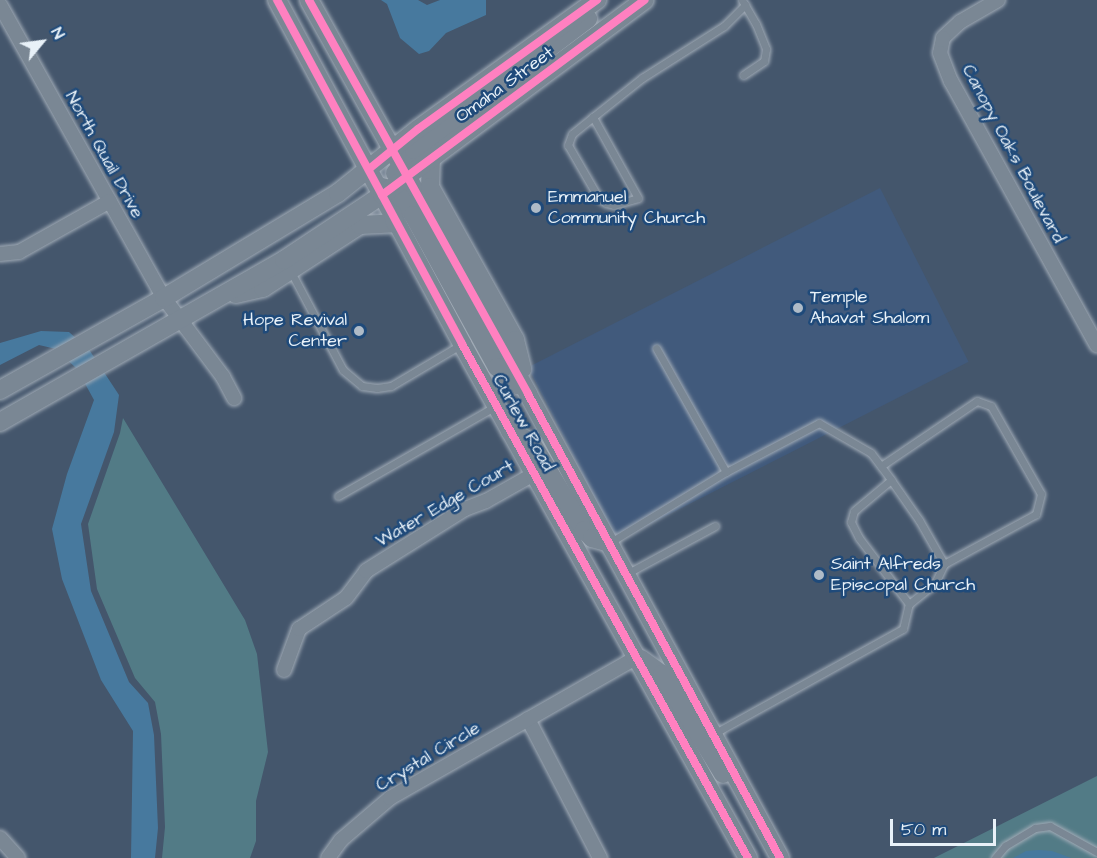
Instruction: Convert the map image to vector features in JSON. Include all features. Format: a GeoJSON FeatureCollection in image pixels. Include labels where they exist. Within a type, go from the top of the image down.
{"type":"FeatureCollection","features":[{"type":"Feature","properties":{"kind":"main road","name":"Curlew Road"},"geometry":{"type":"LineString","coordinates":[[277,0],[528,394],[780,858]]}},
{"type":"Feature","properties":{"kind":"main road"},"geometry":{"type":"LineString","coordinates":[[290,0],[386,170],[561,41],[610,0]]}},
{"type":"Feature","properties":{"kind":"main road","name":"Curlew Road"},"geometry":{"type":"LineString","coordinates":[[309,0],[381,131],[396,223],[748,858]]}},
{"type":"Feature","properties":{"kind":"main road","name":"Omaha Street"},"geometry":{"type":"LineString","coordinates":[[0,422],[284,260],[386,170],[597,0]]}},
{"type":"Feature","properties":{"kind":"main road","name":"Omaha Street"},"geometry":{"type":"LineString","coordinates":[[3,389],[164,298],[338,193],[386,170],[431,158],[645,0]]}},
{"type":"Feature","properties":{"kind":"main road"},"geometry":{"type":"LineString","coordinates":[[431,158],[430,187],[515,340],[528,394]]}},
{"type":"Feature","properties":{"kind":"main road"},"geometry":{"type":"LineString","coordinates":[[217,298],[263,288],[360,225],[396,223]]}},
{"type":"Feature","properties":{"kind":"main road"},"geometry":{"type":"LineString","coordinates":[[510,431],[531,442],[584,530],[592,538],[609,543]]}},
{"type":"Feature","properties":{"kind":"main road"},"geometry":{"type":"LineString","coordinates":[[638,657],[662,674],[719,771],[741,788]]}},
{"type":"Feature","properties":{"kind":"street","name":"Canopy Oaks Boulevard"},"geometry":{"type":"LineString","coordinates":[[998,0],[960,22],[943,39],[940,53],[951,81],[1097,345]]}},
{"type":"Feature","properties":{"kind":"street","name":"North Quail Drive"},"geometry":{"type":"LineString","coordinates":[[0,5],[164,298],[222,377],[234,398]]}},
{"type":"Feature","properties":{"kind":"street"},"geometry":{"type":"LineString","coordinates":[[0,254],[19,252],[110,201]]}},
{"type":"Feature","properties":{"kind":"street","name":"Water Edge Court"},"geometry":{"type":"LineString","coordinates":[[284,670],[299,629],[346,598],[366,571],[465,509],[486,501],[534,474]]}},
{"type":"Feature","properties":{"kind":"street","name":"Crystal Circle"},"geometry":{"type":"LineString","coordinates":[[328,858],[340,840],[390,798],[638,657]]}},
{"type":"Feature","properties":{"kind":"street"},"geometry":{"type":"LineString","coordinates":[[528,719],[600,858]]}},
{"type":"Feature","properties":{"kind":"street"},"geometry":{"type":"LineString","coordinates":[[0,838],[18,858]]}},
{"type":"Feature","properties":{"kind":"lane"},"geometry":{"type":"LineString","coordinates":[[593,117],[638,198],[614,205],[598,197],[568,145],[572,134],[593,117],[642,78],[724,26],[744,2],[766,49],[764,61],[743,75]]}},
{"type":"Feature","properties":{"kind":"lane"},"geometry":{"type":"LineString","coordinates":[[290,270],[343,370],[362,386],[377,388],[391,386],[462,344]]}},
{"type":"Feature","properties":{"kind":"lane"},"geometry":{"type":"LineString","coordinates":[[656,348],[726,472]]}},
{"type":"Feature","properties":{"kind":"lane"},"geometry":{"type":"LineString","coordinates":[[712,735],[903,629],[909,604],[935,583],[944,564],[1036,514],[1041,494],[991,406],[977,401],[881,466]]}},
{"type":"Feature","properties":{"kind":"lane"},"geometry":{"type":"LineString","coordinates":[[338,496],[496,406]]}},
{"type":"Feature","properties":{"kind":"lane"},"geometry":{"type":"LineString","coordinates":[[609,543],[726,472],[819,423],[871,453],[919,520],[944,564]]}},
{"type":"Feature","properties":{"kind":"lane"},"geometry":{"type":"LineString","coordinates":[[891,480],[854,511],[851,522],[859,538],[909,604]]}},
{"type":"Feature","properties":{"kind":"lane"},"geometry":{"type":"LineString","coordinates":[[626,575],[715,526]]}},
{"type":"Feature","properties":{"kind":"lane"},"geometry":{"type":"LineString","coordinates":[[994,858],[1005,846],[1035,828],[1050,826],[1097,852]]}},
{"type":"Feature","properties":{"kind":"shaded area"},"geometry":{"type":"Polygon","coordinates":[[[381,0],[418,0],[427,5],[440,0],[486,0],[486,15],[446,33],[429,51],[419,54],[400,38],[387,4],[381,0]]]}},
{"type":"Feature","properties":{"kind":"shaded area"},"geometry":{"type":"Polygon","coordinates":[[[880,188],[969,362],[617,541],[528,367],[880,188]]]}},
{"type":"Feature","properties":{"kind":"shaded area"},"geometry":{"type":"Polygon","coordinates":[[[41,331],[69,332],[90,351],[119,395],[114,432],[81,524],[91,591],[129,682],[148,703],[154,735],[158,828],[155,858],[131,858],[133,731],[101,680],[62,579],[52,529],[67,474],[94,400],[77,369],[56,349],[39,345],[0,365],[0,343],[41,331]]]}},
{"type":"Feature","properties":{"kind":"shaded area"},"geometry":{"type":"Polygon","coordinates":[[[1026,851],[1052,851],[1071,858],[1013,858],[1026,851]]]}},
{"type":"Feature","properties":{"kind":"green space"},"geometry":{"type":"Polygon","coordinates":[[[123,418],[245,620],[257,654],[268,752],[256,801],[256,841],[250,858],[162,858],[165,827],[161,734],[155,702],[135,678],[97,589],[88,524],[120,433],[123,418]]]}},
{"type":"Feature","properties":{"kind":"green space"},"geometry":{"type":"Polygon","coordinates":[[[1097,776],[1097,858],[934,858],[1097,776]]]}},
{"type":"Feature","properties":{"kind":"cycle path"},"geometry":{"type":"LineString","coordinates":[[277,0],[462,344],[748,858]]}},
{"type":"Feature","properties":{"kind":"cycle path"},"geometry":{"type":"LineString","coordinates":[[309,0],[528,394],[780,858]]}},
{"type":"Feature","properties":{"kind":"cycle path"},"geometry":{"type":"LineString","coordinates":[[369,169],[418,129],[597,0]]}},
{"type":"Feature","properties":{"kind":"cycle path"},"geometry":{"type":"LineString","coordinates":[[382,195],[645,0]]}},
{"type":"Feature","properties":{"kind":"place","name":"Emmanuel Community Church"},"geometry":{"type":"Point","coordinates":[536,208]}},
{"type":"Feature","properties":{"kind":"place","name":"Temple Ahavat Shalom"},"geometry":{"type":"Point","coordinates":[798,308]}},
{"type":"Feature","properties":{"kind":"place","name":"Hope Revival Center"},"geometry":{"type":"Point","coordinates":[359,331]}},
{"type":"Feature","properties":{"kind":"place","name":"Saint Alfreds Episcopal Church"},"geometry":{"type":"Point","coordinates":[819,575]}}]}
